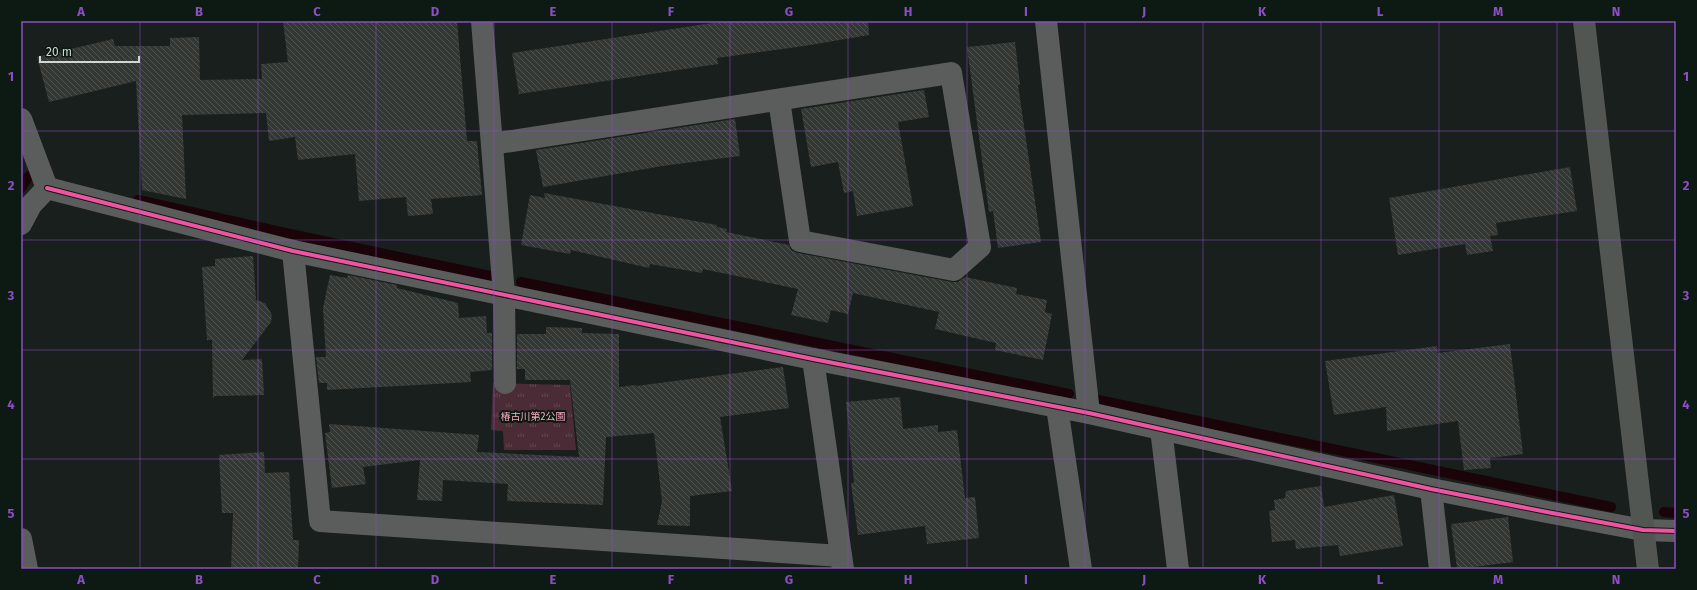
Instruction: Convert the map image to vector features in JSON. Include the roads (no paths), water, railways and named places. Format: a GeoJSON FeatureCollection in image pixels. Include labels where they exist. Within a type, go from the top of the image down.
{"type":"FeatureCollection","features":[{"type":"Feature","properties":{"kind":"street"},"geometry":{"type":"LineString","coordinates":[[482,21],[504,295],[505,383]]}},
{"type":"Feature","properties":{"kind":"street"},"geometry":{"type":"LineString","coordinates":[[1046,21],[1089,413]]}},
{"type":"Feature","properties":{"kind":"street"},"geometry":{"type":"LineString","coordinates":[[1584,21],[1648,569]]}},
{"type":"Feature","properties":{"kind":"street"},"geometry":{"type":"LineString","coordinates":[[492,144],[951,73],[980,247],[954,270],[800,241],[779,100]]}},
{"type":"Feature","properties":{"kind":"street"},"geometry":{"type":"LineString","coordinates":[[21,119],[47,188]]}},
{"type":"Feature","properties":{"kind":"street"},"geometry":{"type":"LineString","coordinates":[[47,188],[293,251],[813,359],[1089,413],[1431,489],[1643,530],[1676,531]]}},
{"type":"Feature","properties":{"kind":"street"},"geometry":{"type":"LineString","coordinates":[[21,224],[31,205],[47,188]]}},
{"type":"Feature","properties":{"kind":"street"},"geometry":{"type":"LineString","coordinates":[[293,251],[320,521],[842,562],[813,359]]}},
{"type":"Feature","properties":{"kind":"street"},"geometry":{"type":"LineString","coordinates":[[1057,407],[1082,569]]}},
{"type":"Feature","properties":{"kind":"street"},"geometry":{"type":"LineString","coordinates":[[1161,429],[1178,569]]}},
{"type":"Feature","properties":{"kind":"street"},"geometry":{"type":"LineString","coordinates":[[1431,489],[1440,569]]}},
{"type":"Feature","properties":{"kind":"street"},"geometry":{"type":"LineString","coordinates":[[21,539],[27,569]]}},
{"type":"Feature","properties":{"kind":"waterway"},"geometry":{"type":"LineString","coordinates":[[21,188],[29,176]]}},
{"type":"Feature","properties":{"kind":"waterway"},"geometry":{"type":"LineString","coordinates":[[138,200],[490,276]]}},
{"type":"Feature","properties":{"kind":"waterway"},"geometry":{"type":"LineString","coordinates":[[521,282],[1069,394]]}},
{"type":"Feature","properties":{"kind":"waterway"},"geometry":{"type":"LineString","coordinates":[[1098,400],[1611,507]]}},
{"type":"Feature","properties":{"kind":"waterway"},"geometry":{"type":"LineString","coordinates":[[1664,512],[1676,513]]}},
{"type":"Feature","properties":{"kind":"park label","name":"椿古川第2公園"},"geometry":{"type":"Point","coordinates":[533,417]}}]}
